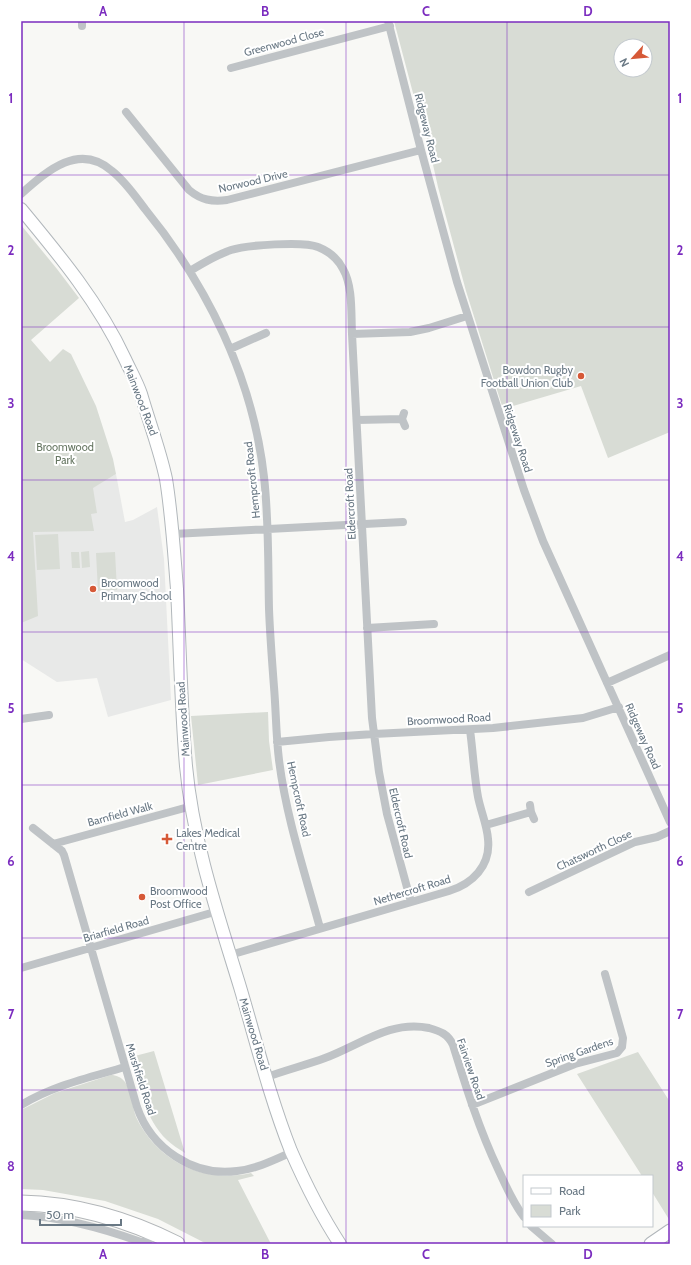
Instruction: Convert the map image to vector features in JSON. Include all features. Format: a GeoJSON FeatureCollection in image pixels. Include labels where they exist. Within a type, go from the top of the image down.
{"type":"FeatureCollection","features":[{"type":"Feature","properties":{"kind":"highway"},"geometry":{"type":"LineString","coordinates":[[21,1203],[50,1205],[85,1211],[155,1233],[177,1244]]}},
{"type":"Feature","properties":{"kind":"main road"},"geometry":{"type":"LineString","coordinates":[[651,1244],[670,1231]]}},
{"type":"Feature","properties":{"kind":"street","name":"Greenwood Close"},"geometry":{"type":"LineString","coordinates":[[231,68],[389,24]]}},
{"type":"Feature","properties":{"kind":"street","name":"Ridgeway Road"},"geometry":{"type":"LineString","coordinates":[[389,24],[421,150],[467,316],[533,514],[543,541],[670,822]]}},
{"type":"Feature","properties":{"kind":"street","name":"Norwood Drive"},"geometry":{"type":"LineString","coordinates":[[126,112],[189,190],[199,197],[213,201],[227,200],[421,150]]}},
{"type":"Feature","properties":{"kind":"street","name":"Hempcroft Road"},"geometry":{"type":"LineString","coordinates":[[21,194],[41,176],[62,163],[84,159],[102,164],[115,173],[164,232],[190,271],[209,303],[230,349],[246,391],[257,434],[264,476],[268,530],[269,613],[280,762],[287,803],[302,865],[320,928]]}},
{"type":"Feature","properties":{"kind":"street","name":"Mainwood Road"},"geometry":{"type":"LineString","coordinates":[[21,209],[80,281],[113,334],[141,394],[144,408],[158,446],[167,487],[173,534],[186,769],[203,860],[230,955],[292,1152],[322,1215],[340,1244]]}},
{"type":"Feature","properties":{"kind":"street","name":"Eldercroft Road"},"geometry":{"type":"LineString","coordinates":[[190,271],[220,254],[243,247],[303,245],[318,247],[326,251],[335,258],[343,268],[347,278],[349,287],[357,420],[370,705],[379,772],[387,814],[411,902]]}},
{"type":"Feature","properties":{"kind":"street"},"geometry":{"type":"LineString","coordinates":[[352,334],[410,332],[429,328],[467,316]]}},
{"type":"Feature","properties":{"kind":"street"},"geometry":{"type":"LineString","coordinates":[[230,349],[268,333]]}},
{"type":"Feature","properties":{"kind":"street"},"geometry":{"type":"LineString","coordinates":[[357,420],[403,419]]}},
{"type":"Feature","properties":{"kind":"street"},"geometry":{"type":"LineString","coordinates":[[173,534],[405,522]]}},
{"type":"Feature","properties":{"kind":"street"},"geometry":{"type":"LineString","coordinates":[[367,628],[436,625]]}},
{"type":"Feature","properties":{"kind":"street"},"geometry":{"type":"LineString","coordinates":[[607,683],[670,655]]}},
{"type":"Feature","properties":{"kind":"street","name":"Broomwood Road"},"geometry":{"type":"LineString","coordinates":[[278,742],[329,736],[470,730],[583,718],[619,708]]}},
{"type":"Feature","properties":{"kind":"street"},"geometry":{"type":"LineString","coordinates":[[21,718],[49,715]]}},
{"type":"Feature","properties":{"kind":"street"},"geometry":{"type":"LineString","coordinates":[[31,717],[32,727]]}},
{"type":"Feature","properties":{"kind":"street","name":"Nethercroft Road"},"geometry":{"type":"LineString","coordinates":[[230,955],[456,889],[474,878],[484,864],[488,852],[488,840],[486,825],[478,796],[470,730]]}},
{"type":"Feature","properties":{"kind":"street","name":"Barnfield Walk"},"geometry":{"type":"LineString","coordinates":[[53,844],[192,806]]}},
{"type":"Feature","properties":{"kind":"street"},"geometry":{"type":"LineString","coordinates":[[486,825],[532,812]]}},
{"type":"Feature","properties":{"kind":"street","name":"Marshfield Road"},"geometry":{"type":"LineString","coordinates":[[33,828],[64,854],[125,1067],[140,1115],[149,1131],[167,1151],[191,1165],[211,1171],[236,1172],[256,1167],[292,1152]]}},
{"type":"Feature","properties":{"kind":"street","name":"Chatsworth Close"},"geometry":{"type":"LineString","coordinates":[[529,892],[634,842],[658,837],[670,831]]}},
{"type":"Feature","properties":{"kind":"street","name":"Briarfield Road"},"geometry":{"type":"LineString","coordinates":[[21,968],[218,911]]}},
{"type":"Feature","properties":{"kind":"street","name":"Spring Gardens"},"geometry":{"type":"LineString","coordinates":[[472,1105],[575,1064],[612,1055],[620,1050],[622,1047],[623,1038],[605,973]]}},
{"type":"Feature","properties":{"kind":"street","name":"Fairview Road"},"geometry":{"type":"LineString","coordinates":[[267,1076],[325,1058],[385,1030],[403,1026],[424,1027],[446,1034],[451,1041],[472,1105],[500,1173],[523,1216]]}},
{"type":"Feature","properties":{"kind":"street"},"geometry":{"type":"LineString","coordinates":[[21,1105],[41,1094],[65,1084],[125,1067]]}},
{"type":"Feature","properties":{"kind":"street"},"geometry":{"type":"LineString","coordinates":[[21,1216],[83,1223],[141,1242],[146,1242],[151,1239],[155,1233]]}},
{"type":"Feature","properties":{"kind":"street"},"geometry":{"type":"LineString","coordinates":[[532,1227],[552,1244]]}},
{"type":"Feature","properties":{"kind":"shaded area","name":"Broomwood Primary School"},"geometry":{"type":"Polygon","coordinates":[[[116,474],[125,522],[133,520],[157,507],[164,559],[171,700],[108,717],[97,678],[57,682],[21,659],[21,486],[64,504],[116,474]]]}},
{"type":"Feature","properties":{"kind":"green space"},"geometry":{"type":"Polygon","coordinates":[[[394,21],[670,21],[670,432],[608,458],[581,386],[503,409],[466,291],[438,187],[427,138],[423,131],[394,21]]]}},
{"type":"Feature","properties":{"kind":"green space","name":"Broomwood Park"},"geometry":{"type":"Polygon","coordinates":[[[21,225],[79,298],[31,340],[50,362],[63,349],[71,354],[96,406],[113,459],[116,474],[93,488],[97,513],[91,514],[94,531],[33,532],[38,616],[21,623],[21,225]]]}},
{"type":"Feature","properties":{"kind":"green space"},"geometry":{"type":"Polygon","coordinates":[[[58,534],[60,569],[37,570],[35,535],[58,534]]]}},
{"type":"Feature","properties":{"kind":"green space"},"geometry":{"type":"Polygon","coordinates":[[[89,551],[90,567],[82,568],[81,552],[89,551]]]}},
{"type":"Feature","properties":{"kind":"green space"},"geometry":{"type":"Polygon","coordinates":[[[71,552],[79,552],[80,568],[72,568],[71,552]]]}},
{"type":"Feature","properties":{"kind":"green space"},"geometry":{"type":"Polygon","coordinates":[[[115,552],[117,590],[98,591],[96,553],[115,552]]]}},
{"type":"Feature","properties":{"kind":"green space"},"geometry":{"type":"Polygon","coordinates":[[[268,712],[269,741],[273,770],[198,785],[191,716],[268,712]]]}},
{"type":"Feature","properties":{"kind":"green space"},"geometry":{"type":"Polygon","coordinates":[[[154,1051],[185,1153],[169,1142],[159,1132],[148,1112],[140,1090],[131,1057],[154,1051]]]}},
{"type":"Feature","properties":{"kind":"green space"},"geometry":{"type":"Polygon","coordinates":[[[638,1052],[670,1102],[670,1221],[653,1194],[653,1175],[641,1175],[577,1074],[638,1052]]]}},
{"type":"Feature","properties":{"kind":"green space"},"geometry":{"type":"Polygon","coordinates":[[[115,1075],[125,1082],[129,1089],[136,1117],[156,1146],[169,1157],[183,1166],[199,1172],[233,1176],[251,1173],[254,1176],[238,1180],[271,1244],[207,1244],[158,1219],[105,1201],[43,1190],[21,1189],[21,1110],[55,1093],[115,1075]]]}},
{"type":"Feature","properties":{"kind":"place","name":"Bowdon Rugby Football Union Club"},"geometry":{"type":"Point","coordinates":[581,376]}},
{"type":"Feature","properties":{"kind":"place","name":"Broomwood Primary School"},"geometry":{"type":"Point","coordinates":[93,589]}},
{"type":"Feature","properties":{"kind":"place","name":"Lakes Medical Centre"},"geometry":{"type":"Point","coordinates":[167,839]}},
{"type":"Feature","properties":{"kind":"place","name":"Broomwood Post Office"},"geometry":{"type":"Point","coordinates":[142,897]}}]}
